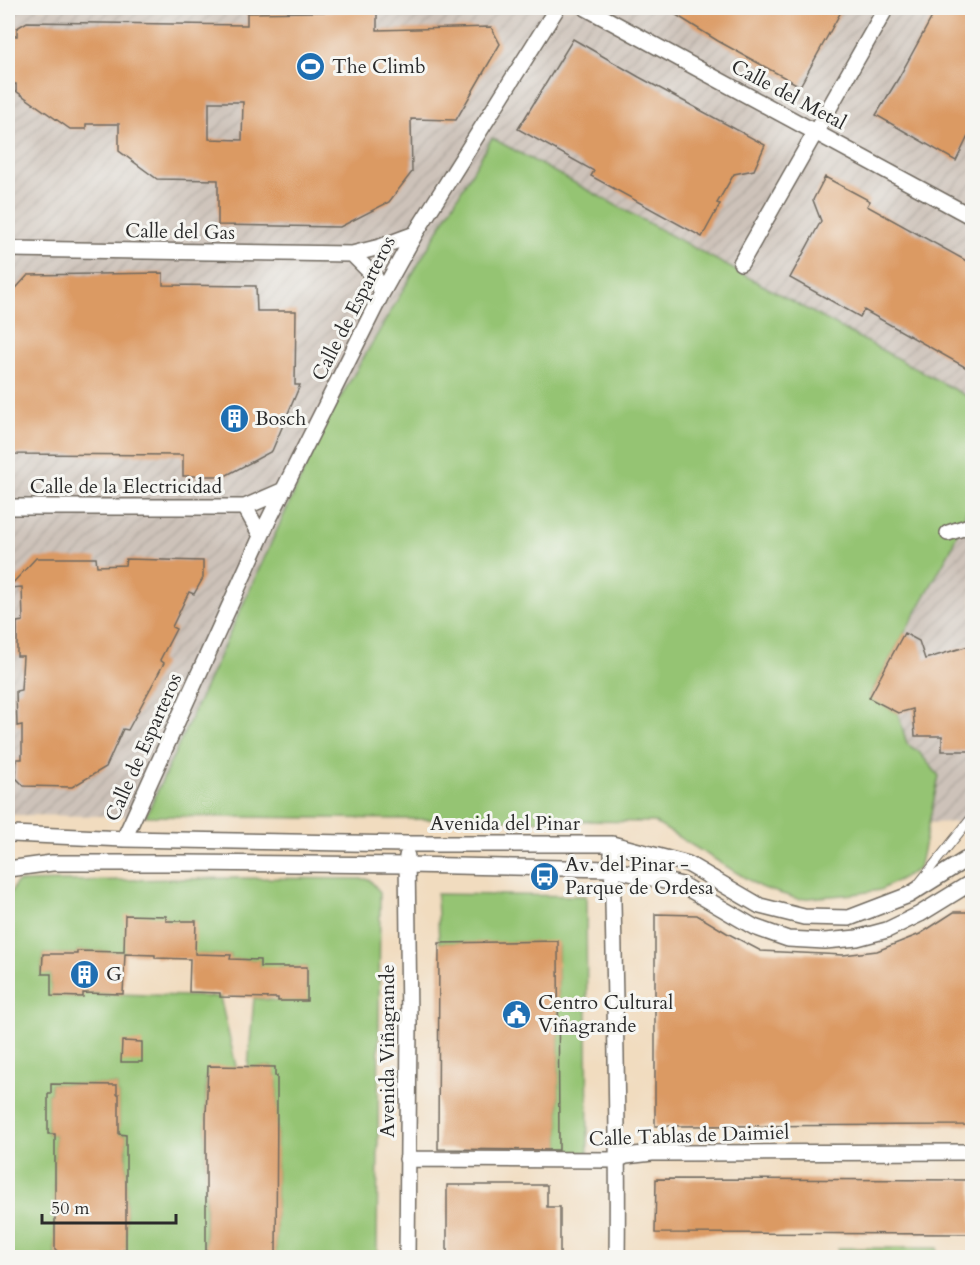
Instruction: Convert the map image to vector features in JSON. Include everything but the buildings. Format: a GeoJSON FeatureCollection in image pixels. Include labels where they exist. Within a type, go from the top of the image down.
{"type":"FeatureCollection","features":[{"type":"Feature","properties":{"kind":"street","name":"Calle de Esparteros"},"geometry":{"type":"LineString","coordinates":[[124,839],[268,521],[382,292],[415,234],[557,8]]}},
{"type":"Feature","properties":{"kind":"street","name":"Calle del Metal"},"geometry":{"type":"LineString","coordinates":[[586,8],[972,217]]}},
{"type":"Feature","properties":{"kind":"street"},"geometry":{"type":"LineString","coordinates":[[741,263],[886,8]]}},
{"type":"Feature","properties":{"kind":"street","name":"Calle del Gas"},"geometry":{"type":"LineString","coordinates":[[8,249],[352,254],[380,247],[415,234]]}},
{"type":"Feature","properties":{"kind":"street"},"geometry":{"type":"LineString","coordinates":[[352,254],[375,277],[382,292]]}},
{"type":"Feature","properties":{"kind":"street","name":"Calle de la Electricidad"},"geometry":{"type":"LineString","coordinates":[[8,507],[245,507],[284,490]]}},
{"type":"Feature","properties":{"kind":"street","name":"Calle de la Electricidad"},"geometry":{"type":"LineString","coordinates":[[245,507],[261,536]]}},
{"type":"Feature","properties":{"kind":"street"},"geometry":{"type":"LineString","coordinates":[[948,533],[972,525]]}},
{"type":"Feature","properties":{"kind":"street","name":"Avenida del Pinar"},"geometry":{"type":"LineString","coordinates":[[8,832],[53,837],[124,839],[407,844],[612,844],[688,864],[760,906],[804,917],[849,918],[909,895],[972,857]]}},
{"type":"Feature","properties":{"kind":"street","name":"Avenida Viñagrande"},"geometry":{"type":"LineString","coordinates":[[407,844],[408,1257]]}},
{"type":"Feature","properties":{"kind":"street"},"geometry":{"type":"LineString","coordinates":[[612,844],[617,1079],[617,1257]]}},
{"type":"Feature","properties":{"kind":"street"},"geometry":{"type":"LineString","coordinates":[[8,869],[52,863],[182,862],[612,869],[682,885],[754,927],[788,939],[825,941],[857,938],[886,930],[920,914],[972,882]]}},
{"type":"Feature","properties":{"kind":"street","name":"Calle Tablas de Daimiel"},"geometry":{"type":"LineString","coordinates":[[407,1159],[617,1160],[626,1156],[652,1154],[972,1152]]}},
{"type":"Feature","properties":{"kind":"lane"},"geometry":{"type":"LineString","coordinates":[[909,895],[972,817]]}},
{"type":"Feature","properties":{"kind":"shaded area"},"geometry":{"type":"Polygon","coordinates":[[[8,8],[972,8],[972,822],[858,824],[8,815],[8,8]]]}},
{"type":"Feature","properties":{"kind":"green space"},"geometry":{"type":"Polygon","coordinates":[[[492,138],[972,399],[972,497],[950,551],[869,697],[898,713],[907,744],[919,752],[939,776],[919,869],[880,890],[798,899],[760,887],[654,822],[146,816],[329,417],[492,138]]]}},
{"type":"Feature","properties":{"kind":"green space"},"geometry":{"type":"Polygon","coordinates":[[[236,878],[369,879],[380,892],[377,1257],[276,1257],[277,1076],[275,1076],[274,1067],[248,1067],[254,998],[307,1001],[307,967],[278,967],[260,981],[260,960],[230,959],[231,955],[190,954],[195,921],[166,921],[166,916],[124,952],[77,951],[77,954],[43,954],[42,973],[51,974],[51,996],[82,997],[83,993],[220,997],[236,1066],[206,1076],[205,1257],[126,1257],[126,1135],[119,1134],[117,1085],[51,1084],[51,1094],[48,1094],[48,1134],[55,1134],[55,1257],[8,1258],[8,897],[17,882],[236,878]]]}},
{"type":"Feature","properties":{"kind":"green space"},"geometry":{"type":"Polygon","coordinates":[[[437,894],[586,896],[588,1153],[559,1153],[558,942],[439,943],[437,894]]]}},
{"type":"Feature","properties":{"kind":"green space"},"geometry":{"type":"Polygon","coordinates":[[[838,1248],[937,1248],[937,1257],[838,1257],[838,1248]]]}},
{"type":"Feature","properties":{"kind":"place","name":"The Climb"},"geometry":{"type":"Point","coordinates":[311,66]}},
{"type":"Feature","properties":{"kind":"place","name":"Bosch"},"geometry":{"type":"Point","coordinates":[234,418]}},
{"type":"Feature","properties":{"kind":"place","name":"Av. del Pinar - Parque de Ordesa"},"geometry":{"type":"Point","coordinates":[544,876]}},
{"type":"Feature","properties":{"kind":"place","name":"G"},"geometry":{"type":"Point","coordinates":[85,974]}},
{"type":"Feature","properties":{"kind":"place","name":"Centro Cultural Viñagrande"},"geometry":{"type":"Point","coordinates":[517,1014]}}]}
